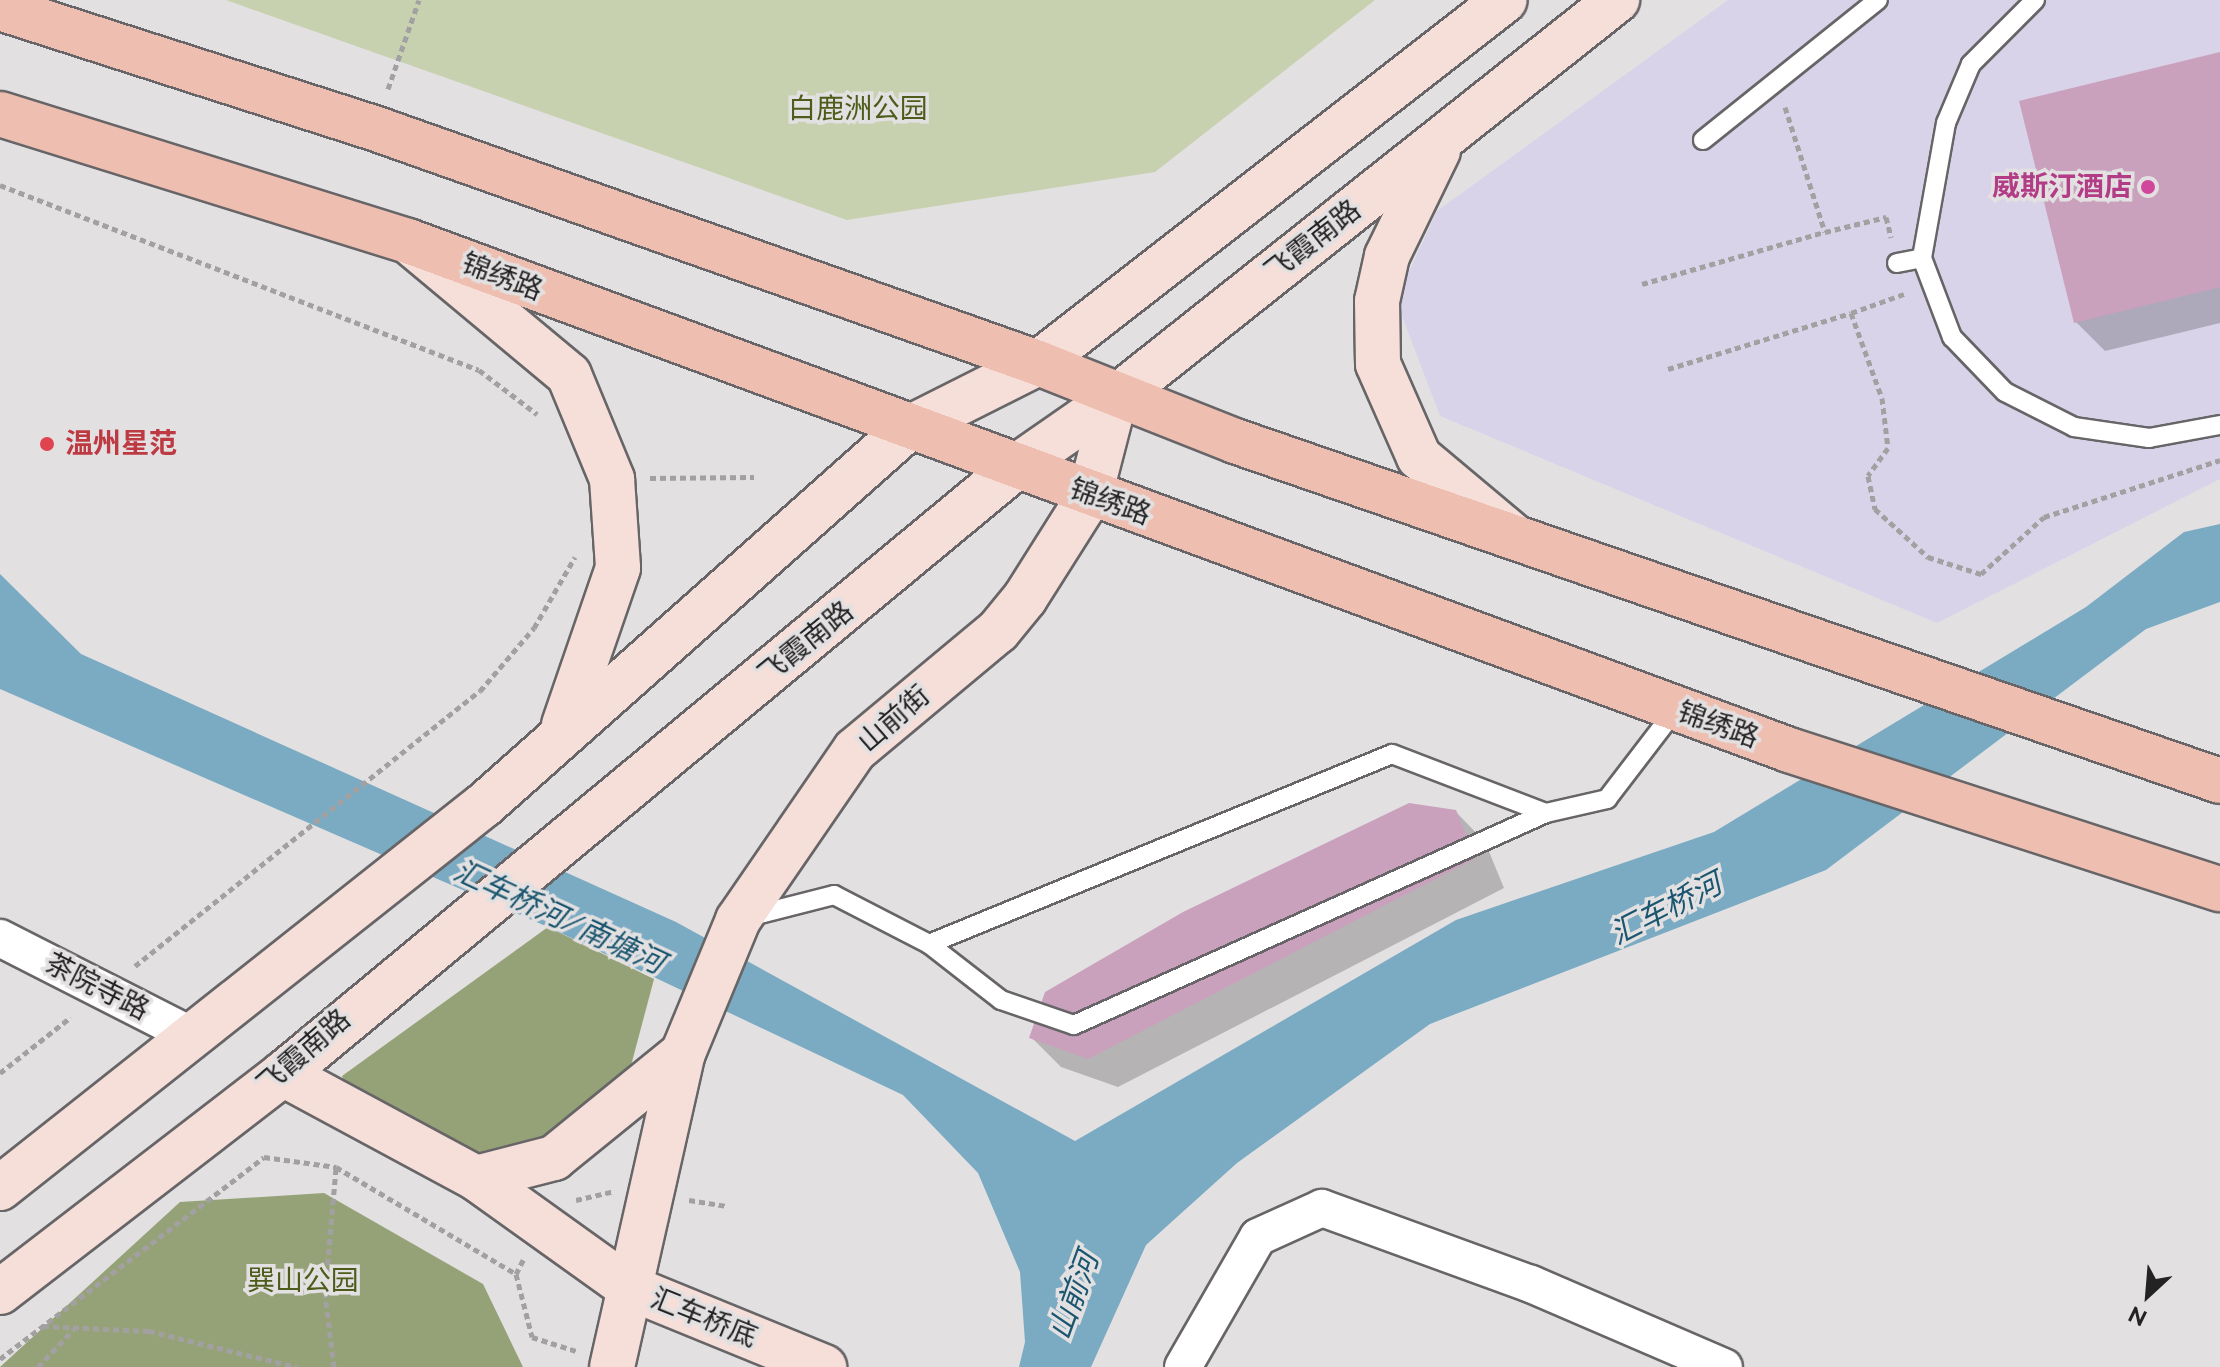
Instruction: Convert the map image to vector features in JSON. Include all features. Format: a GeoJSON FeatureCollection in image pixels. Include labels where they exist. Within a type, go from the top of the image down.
{"type":"FeatureCollection","features":[{"type":"Feature","properties":{"kind":"main road"},"geometry":{"type":"LineString","coordinates":[[0,1188],[285,966],[484,805],[564,726],[907,429],[1038,363],[1505,0]]}},
{"type":"Feature","properties":{"kind":"main road","name":"飞霞南路"},"geometry":{"type":"LineString","coordinates":[[0,1292],[283,1074],[337,1022],[543,858],[1017,466],[1115,398],[1617,0]]}},
{"type":"Feature","properties":{"kind":"main road"},"geometry":{"type":"LineString","coordinates":[[0,8],[374,128],[1038,363],[1115,398],[1922,681],[2064,724],[2220,781]]}},
{"type":"Feature","properties":{"kind":"main road","name":"锦绣路"},"geometry":{"type":"LineString","coordinates":[[0,114],[408,241],[907,429],[1017,466],[1789,750],[1978,806],[2220,889]]}},
{"type":"Feature","properties":{"kind":"main road"},"geometry":{"type":"LineString","coordinates":[[1448,134],[1387,256],[1377,301],[1378,364],[1419,457],[1518,540]]}},
{"type":"Feature","properties":{"kind":"main road"},"geometry":{"type":"LineString","coordinates":[[408,241],[569,375],[612,479],[618,568],[564,726]]}},
{"type":"Feature","properties":{"kind":"main road","name":"山前街"},"geometry":{"type":"LineString","coordinates":[[612,1365],[649,1195],[686,1047],[738,920],[855,750],[998,631],[1090,495],[1115,398]]}},
{"type":"Feature","properties":{"kind":"main road","name":"山前街"},"geometry":{"type":"LineString","coordinates":[[476,1178],[554,1158],[686,1047]]}},
{"type":"Feature","properties":{"kind":"main road","name":"汇车桥底"},"geometry":{"type":"LineString","coordinates":[[283,1074],[476,1178],[628,1287],[824,1367]]}},
{"type":"Feature","properties":{"kind":"street","name":"茶院寺路"},"geometry":{"type":"LineString","coordinates":[[0,938],[194,1037]]}},
{"type":"Feature","properties":{"kind":"street"},"geometry":{"type":"LineString","coordinates":[[1183,1367],[1258,1237],[1322,1208],[1531,1284],[1724,1367]]}},
{"type":"Feature","properties":{"kind":"lane"},"geometry":{"type":"LineString","coordinates":[[1703,140],[1878,0]]}},
{"type":"Feature","properties":{"kind":"lane"},"geometry":{"type":"LineString","coordinates":[[2035,0],[1971,64],[1943,138],[1922,258],[1952,337],[2005,392],[2074,427],[2149,438],[2220,425]]}},
{"type":"Feature","properties":{"kind":"lane"},"geometry":{"type":"LineString","coordinates":[[1897,263],[1922,258]]}},
{"type":"Feature","properties":{"kind":"lane"},"geometry":{"type":"LineString","coordinates":[[738,920],[834,895],[929,944],[1001,1000],[1074,1025],[1546,813],[1607,799],[1676,709]]}},
{"type":"Feature","properties":{"kind":"lane"},"geometry":{"type":"LineString","coordinates":[[929,944],[1392,754],[1546,813]]}},
{"type":"Feature","properties":{"kind":"path"},"geometry":{"type":"LineString","coordinates":[[374,128],[419,0]]}},
{"type":"Feature","properties":{"kind":"path"},"geometry":{"type":"LineString","coordinates":[[1777,81],[1825,232]]}},
{"type":"Feature","properties":{"kind":"path"},"geometry":{"type":"LineString","coordinates":[[0,185],[479,370],[544,425]]}},
{"type":"Feature","properties":{"kind":"path"},"geometry":{"type":"LineString","coordinates":[[1642,284],[1886,217],[1906,298],[1668,369]]}},
{"type":"Feature","properties":{"kind":"path"},"geometry":{"type":"LineString","coordinates":[[1851,313],[1885,423],[1888,448],[1868,476],[1875,509],[1928,557],[1981,574],[2044,517],[2220,460]]}},
{"type":"Feature","properties":{"kind":"path"},"geometry":{"type":"LineString","coordinates":[[612,479],[754,477]]}},
{"type":"Feature","properties":{"kind":"path"},"geometry":{"type":"LineString","coordinates":[[261,866],[480,691],[534,628],[576,555],[576,540]]}},
{"type":"Feature","properties":{"kind":"path"},"geometry":{"type":"LineString","coordinates":[[0,1359],[264,1157],[336,1167],[516,1274]]}},
{"type":"Feature","properties":{"kind":"path"},"geometry":{"type":"LineString","coordinates":[[334,1367],[325,1294],[336,1167]]}},
{"type":"Feature","properties":{"kind":"path"},"geometry":{"type":"LineString","coordinates":[[612,1365],[532,1337],[516,1274],[541,1224],[582,1195],[649,1195],[728,1206]]}},
{"type":"Feature","properties":{"kind":"path"},"geometry":{"type":"LineString","coordinates":[[41,1325],[149,1331],[297,1367]]}},
{"type":"Feature","properties":{"kind":"path"},"geometry":{"type":"LineString","coordinates":[[38,1367],[75,1328]]}},
{"type":"Feature","properties":{"kind":"shaded area"},"geometry":{"type":"Polygon","coordinates":[[[1728,0],[2220,0],[2220,479],[1937,623],[1440,416],[1396,300],[1437,211],[1728,0]]]}},
{"type":"Feature","properties":{"kind":"green space","name":"白鹿洲公园"},"geometry":{"type":"Polygon","coordinates":[[[226,0],[1375,0],[1155,172],[847,220],[226,0]]]}},
{"type":"Feature","properties":{"kind":"green space"},"geometry":{"type":"Polygon","coordinates":[[[548,927],[654,979],[624,1092],[570,1135],[495,1166],[349,1093],[342,1076],[548,927]]]}},
{"type":"Feature","properties":{"kind":"green space","name":"巽山公园"},"geometry":{"type":"Polygon","coordinates":[[[324,1193],[483,1284],[523,1367],[0,1367],[180,1202],[324,1193]]]}},
{"type":"Feature","properties":{"kind":"water"},"geometry":{"type":"Polygon","coordinates":[[[2220,524],[2220,602],[2146,629],[1826,870],[1430,1024],[1237,1163],[1146,1245],[1091,1367],[1019,1367],[1025,1342],[1020,1272],[978,1173],[903,1095],[548,927],[0,689],[0,574],[81,654],[676,922],[1075,1141],[1456,920],[1714,832],[2086,607],[2184,532],[2220,524]]]}},
{"type":"Feature","properties":{"kind":"building"},"geometry":{"type":"Polygon","coordinates":[[[2220,52],[2220,287],[2074,323],[2019,101],[2220,52]]]}},
{"type":"Feature","properties":{"kind":"building"},"geometry":{"type":"Polygon","coordinates":[[[1409,803],[1456,810],[1476,858],[1088,1059],[1029,1038],[1045,992],[1183,912],[1409,803]]]}},
{"type":"Feature","properties":{"kind":"place","name":"威斯汀酒店"},"geometry":{"type":"Point","coordinates":[2148,187]}},
{"type":"Feature","properties":{"kind":"place","name":"温州星范"},"geometry":{"type":"Point","coordinates":[47,444]}},
{"type":"Feature","properties":{"kind":"water label","name":"汇车桥河"},"geometry":{"type":"Point","coordinates":[1666,909]}},
{"type":"Feature","properties":{"kind":"water label","name":"汇车桥河/南塘河"},"geometry":{"type":"Point","coordinates":[559,917]}},
{"type":"Feature","properties":{"kind":"water label","name":"山前河"},"geometry":{"type":"Point","coordinates":[1074,1296]}}]}
